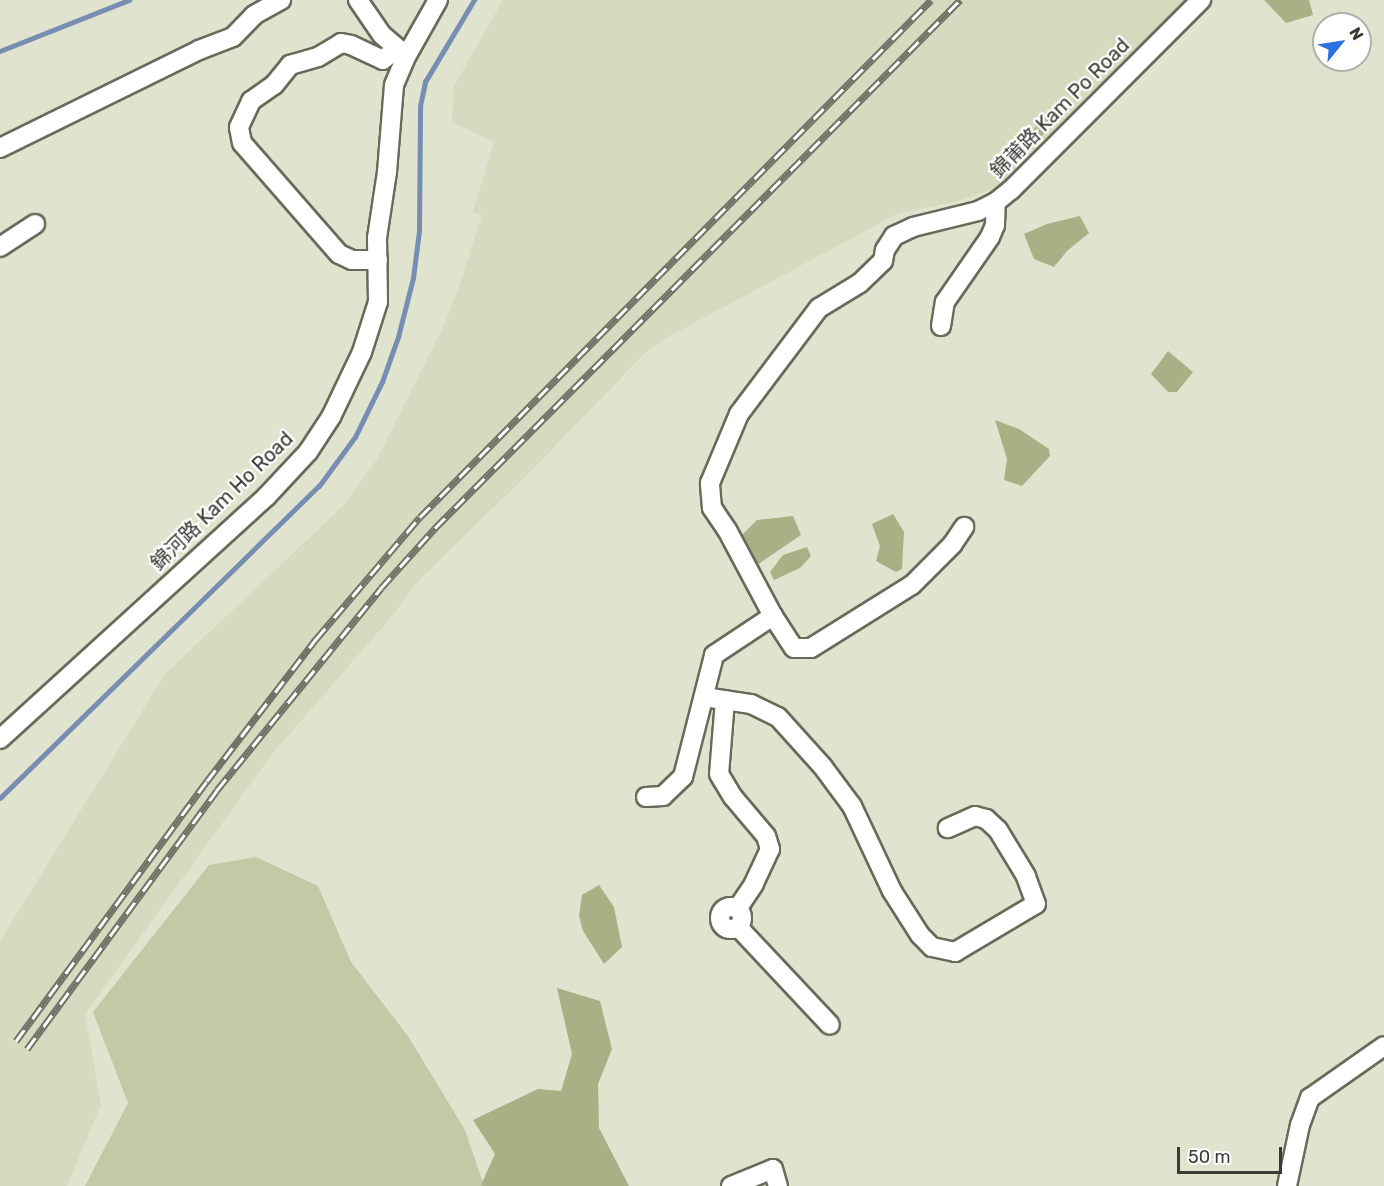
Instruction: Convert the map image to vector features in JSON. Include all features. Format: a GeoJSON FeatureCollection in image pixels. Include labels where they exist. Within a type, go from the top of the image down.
{"type":"FeatureCollection","features":[{"type":"Feature","properties":{"kind":"street"},"geometry":{"type":"LineString","coordinates":[[0,148],[199,50],[233,37],[254,15],[281,0]]}},
{"type":"Feature","properties":{"kind":"street"},"geometry":{"type":"LineString","coordinates":[[358,0],[382,35],[402,52],[383,60],[351,45],[341,43],[318,57],[290,65],[274,84],[251,101],[238,127],[242,143],[339,254],[352,260],[378,260]]}},
{"type":"Feature","properties":{"kind":"street","name":"錦河路 Kam Ho Road"},"geometry":{"type":"LineString","coordinates":[[0,739],[266,496],[308,452],[331,417],[346,389],[374,320],[379,284],[377,238],[387,172],[394,86],[402,52],[438,0]]}},
{"type":"Feature","properties":{"kind":"street","name":"錦莆路 Kam Po Road"},"geometry":{"type":"LineString","coordinates":[[964,527],[952,545],[912,585],[811,648],[794,648],[773,616],[712,508],[711,483],[739,414],[819,308],[860,283],[883,261],[885,250],[894,236],[914,227],[978,211],[996,202],[1019,182],[1201,0]]}},
{"type":"Feature","properties":{"kind":"street"},"geometry":{"type":"LineString","coordinates":[[941,326],[945,302],[990,237],[995,225],[996,202]]}},
{"type":"Feature","properties":{"kind":"street"},"geometry":{"type":"LineString","coordinates":[[0,247],[35,224]]}},
{"type":"Feature","properties":{"kind":"street"},"geometry":{"type":"LineString","coordinates":[[646,797],[663,796],[683,777],[714,655],[773,616]]}},
{"type":"Feature","properties":{"kind":"street"},"geometry":{"type":"LineString","coordinates":[[704,697],[751,704],[778,717],[823,767],[852,806],[892,891],[920,935],[932,947],[955,952],[1036,904],[1026,876],[998,830],[986,819],[975,816],[948,828]]}},
{"type":"Feature","properties":{"kind":"street"},"geometry":{"type":"LineString","coordinates":[[725,700],[719,774],[733,797],[766,836],[770,849],[754,884],[737,909],[742,914],[742,921],[738,927],[830,1025]]}},
{"type":"Feature","properties":{"kind":"street"},"geometry":{"type":"LineString","coordinates":[[1287,1186],[1300,1125],[1310,1098],[1384,1046]]}},
{"type":"Feature","properties":{"kind":"street"},"geometry":{"type":"LineString","coordinates":[[731,1186],[773,1170],[778,1186]]}},
{"type":"Feature","properties":{"kind":"shaded area"},"geometry":{"type":"Polygon","coordinates":[[[503,0],[1187,0],[1015,173],[993,189],[955,202],[899,213],[664,339],[645,353],[532,470],[419,580],[388,621],[272,754],[85,1014],[101,1105],[67,1186],[0,1186],[0,941],[165,674],[343,506],[377,459],[443,327],[459,287],[482,215],[473,212],[494,142],[452,122],[454,86],[503,0]]]}},
{"type":"Feature","properties":{"kind":"shaded area"},"geometry":{"type":"Polygon","coordinates":[[[1264,0],[1309,0],[1312,15],[1286,23],[1264,0]]]}},
{"type":"Feature","properties":{"kind":"shaded area"},"geometry":{"type":"Polygon","coordinates":[[[1050,112],[1060,116],[1009,171],[1002,164],[1050,112]]]}},
{"type":"Feature","properties":{"kind":"shaded area"},"geometry":{"type":"Polygon","coordinates":[[[1080,216],[1089,233],[1067,251],[1054,267],[1034,259],[1024,234],[1047,224],[1080,216]]]}},
{"type":"Feature","properties":{"kind":"shaded area"},"geometry":{"type":"Polygon","coordinates":[[[1168,351],[1193,372],[1177,392],[1168,392],[1151,374],[1168,351]]]}},
{"type":"Feature","properties":{"kind":"shaded area"},"geometry":{"type":"Polygon","coordinates":[[[995,420],[1019,429],[1049,449],[1050,456],[1022,486],[1004,480],[1007,459],[995,420]]]}},
{"type":"Feature","properties":{"kind":"shaded area"},"geometry":{"type":"Polygon","coordinates":[[[893,514],[904,532],[902,569],[896,572],[876,561],[880,546],[872,524],[893,514]]]}},
{"type":"Feature","properties":{"kind":"shaded area"},"geometry":{"type":"Polygon","coordinates":[[[793,516],[801,535],[757,565],[740,537],[757,520],[793,516]]]}},
{"type":"Feature","properties":{"kind":"shaded area"},"geometry":{"type":"Polygon","coordinates":[[[807,547],[811,556],[800,568],[774,580],[770,572],[783,555],[807,547]]]}},
{"type":"Feature","properties":{"kind":"shaded area"},"geometry":{"type":"Polygon","coordinates":[[[256,857],[318,886],[351,962],[408,1036],[465,1130],[484,1186],[85,1186],[128,1103],[93,1012],[209,865],[256,857]]]}},
{"type":"Feature","properties":{"kind":"shaded area"},"geometry":{"type":"Polygon","coordinates":[[[599,885],[614,907],[622,947],[604,964],[583,931],[579,916],[582,895],[599,885]]]}},
{"type":"Feature","properties":{"kind":"shaded area"},"geometry":{"type":"Polygon","coordinates":[[[557,988],[600,1001],[612,1049],[598,1084],[599,1128],[629,1186],[481,1185],[495,1154],[473,1120],[538,1089],[561,1091],[572,1054],[557,988]]]}},
{"type":"Feature","properties":{"kind":"waterway"},"geometry":{"type":"LineString","coordinates":[[0,51],[129,0]]}},
{"type":"Feature","properties":{"kind":"waterway"},"geometry":{"type":"LineString","coordinates":[[0,798],[319,486],[355,437],[382,382],[398,337],[413,278],[419,231],[420,106],[425,82],[474,0]]}},
{"type":"Feature","properties":{"kind":"railway"},"geometry":{"type":"LineString","coordinates":[[16,1041],[207,781],[316,639],[420,517],[931,0]]}},
{"type":"Feature","properties":{"kind":"railway"},"geometry":{"type":"LineString","coordinates":[[27,1049],[217,790],[381,588],[435,528],[960,0]]}}]}
